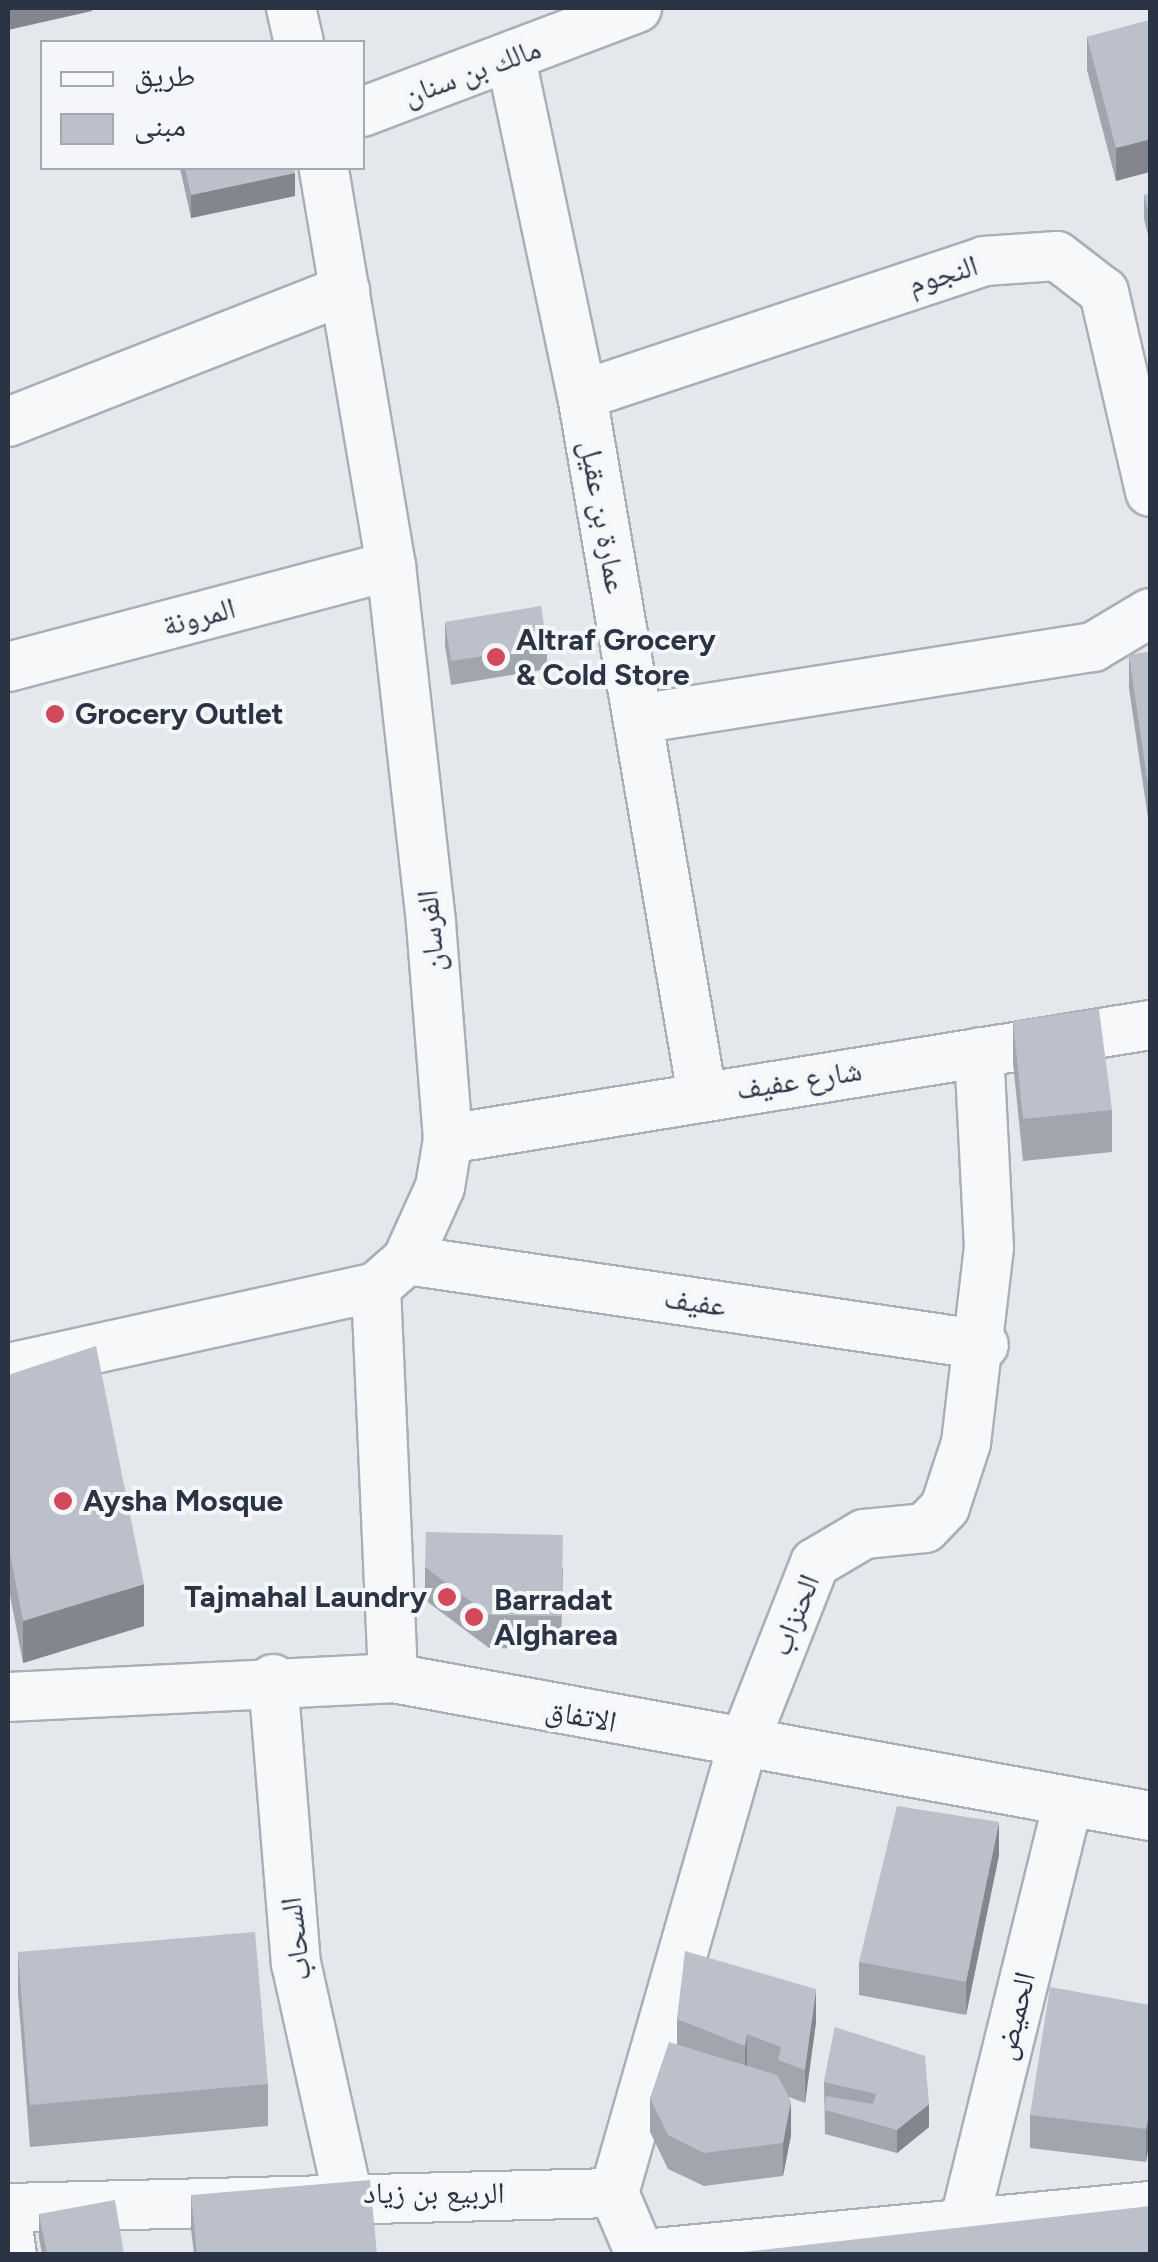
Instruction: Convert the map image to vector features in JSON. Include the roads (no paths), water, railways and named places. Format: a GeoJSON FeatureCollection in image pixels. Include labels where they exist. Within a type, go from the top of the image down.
{"type":"FeatureCollection","features":[{"type":"Feature","properties":{"kind":"street"},"geometry":{"type":"LineString","coordinates":[[291,8],[298,40]]}},
{"type":"Feature","properties":{"kind":"street","name":"مالك بن سنان"},"geometry":{"type":"LineString","coordinates":[[365,111],[511,59],[637,8]]}},
{"type":"Feature","properties":{"kind":"street","name":"عمارة بن عقيل"},"geometry":{"type":"LineString","coordinates":[[511,59],[582,395],[702,1095]]}},
{"type":"Feature","properties":{"kind":"street","name":"الفرسان"},"geometry":{"type":"LineString","coordinates":[[324,170],[391,566],[448,1139],[428,1225],[391,1273]]}},
{"type":"Feature","properties":{"kind":"street","name":"النجوم"},"geometry":{"type":"LineString","coordinates":[[582,395],[984,260],[1057,256],[1104,292],[1150,492]]}},
{"type":"Feature","properties":{"kind":"street"},"geometry":{"type":"LineString","coordinates":[[8,422],[345,290]]}},
{"type":"Feature","properties":{"kind":"street","name":"المرونة"},"geometry":{"type":"LineString","coordinates":[[8,667],[391,566]]}},
{"type":"Feature","properties":{"kind":"street"},"geometry":{"type":"LineString","coordinates":[[638,720],[1093,647],[1150,614]]}},
{"type":"Feature","properties":{"kind":"street","name":"شارع عفيف"},"geometry":{"type":"LineString","coordinates":[[448,1139],[1150,1025]]}},
{"type":"Feature","properties":{"kind":"street","name":"الحنزاب"},"geometry":{"type":"LineString","coordinates":[[614,2192],[742,1748],[815,1563],[864,1534],[925,1528],[945,1507],[984,1345],[990,1248],[978,1052]]}},
{"type":"Feature","properties":{"kind":"street"},"geometry":{"type":"LineString","coordinates":[[8,1368],[391,1273],[394,1678]]}},
{"type":"Feature","properties":{"kind":"street","name":"عفيف"},"geometry":{"type":"LineString","coordinates":[[391,1273],[984,1345]]}},
{"type":"Feature","properties":{"kind":"street","name":"الاتفاق"},"geometry":{"type":"LineString","coordinates":[[8,1697],[273,1680],[394,1678],[742,1748],[1067,1806],[1150,1816]]}},
{"type":"Feature","properties":{"kind":"street","name":"السحاب"},"geometry":{"type":"LineString","coordinates":[[273,1680],[296,1962],[347,2194]]}},
{"type":"Feature","properties":{"kind":"street","name":"الحميض"},"geometry":{"type":"LineString","coordinates":[[963,2227],[1067,1806]]}},
{"type":"Feature","properties":{"kind":"street"},"geometry":{"type":"LineString","coordinates":[[614,2192],[642,2254],[963,2227],[1150,2206]]}},
{"type":"Feature","properties":{"kind":"street","name":"الربيع بن زياد"},"geometry":{"type":"LineString","coordinates":[[8,2208],[347,2194],[614,2192]]}},
{"type":"Feature","properties":{"kind":"street"},"geometry":{"type":"LineString","coordinates":[[8,2227],[12,2254]]}},
{"type":"Feature","properties":{"kind":"place","name":"Altraf Grocery & Cold Store"},"geometry":{"type":"Point","coordinates":[496,657]}},
{"type":"Feature","properties":{"kind":"place","name":"Grocery Outlet"},"geometry":{"type":"Point","coordinates":[55,714]}},
{"type":"Feature","properties":{"kind":"place","name":"Aysha Mosque"},"geometry":{"type":"Point","coordinates":[63,1501]}},
{"type":"Feature","properties":{"kind":"place","name":"Tajmahal Laundry"},"geometry":{"type":"Point","coordinates":[447,1597]}},
{"type":"Feature","properties":{"kind":"place","name":"Barradat Algharea"},"geometry":{"type":"Point","coordinates":[474,1617]}}]}
